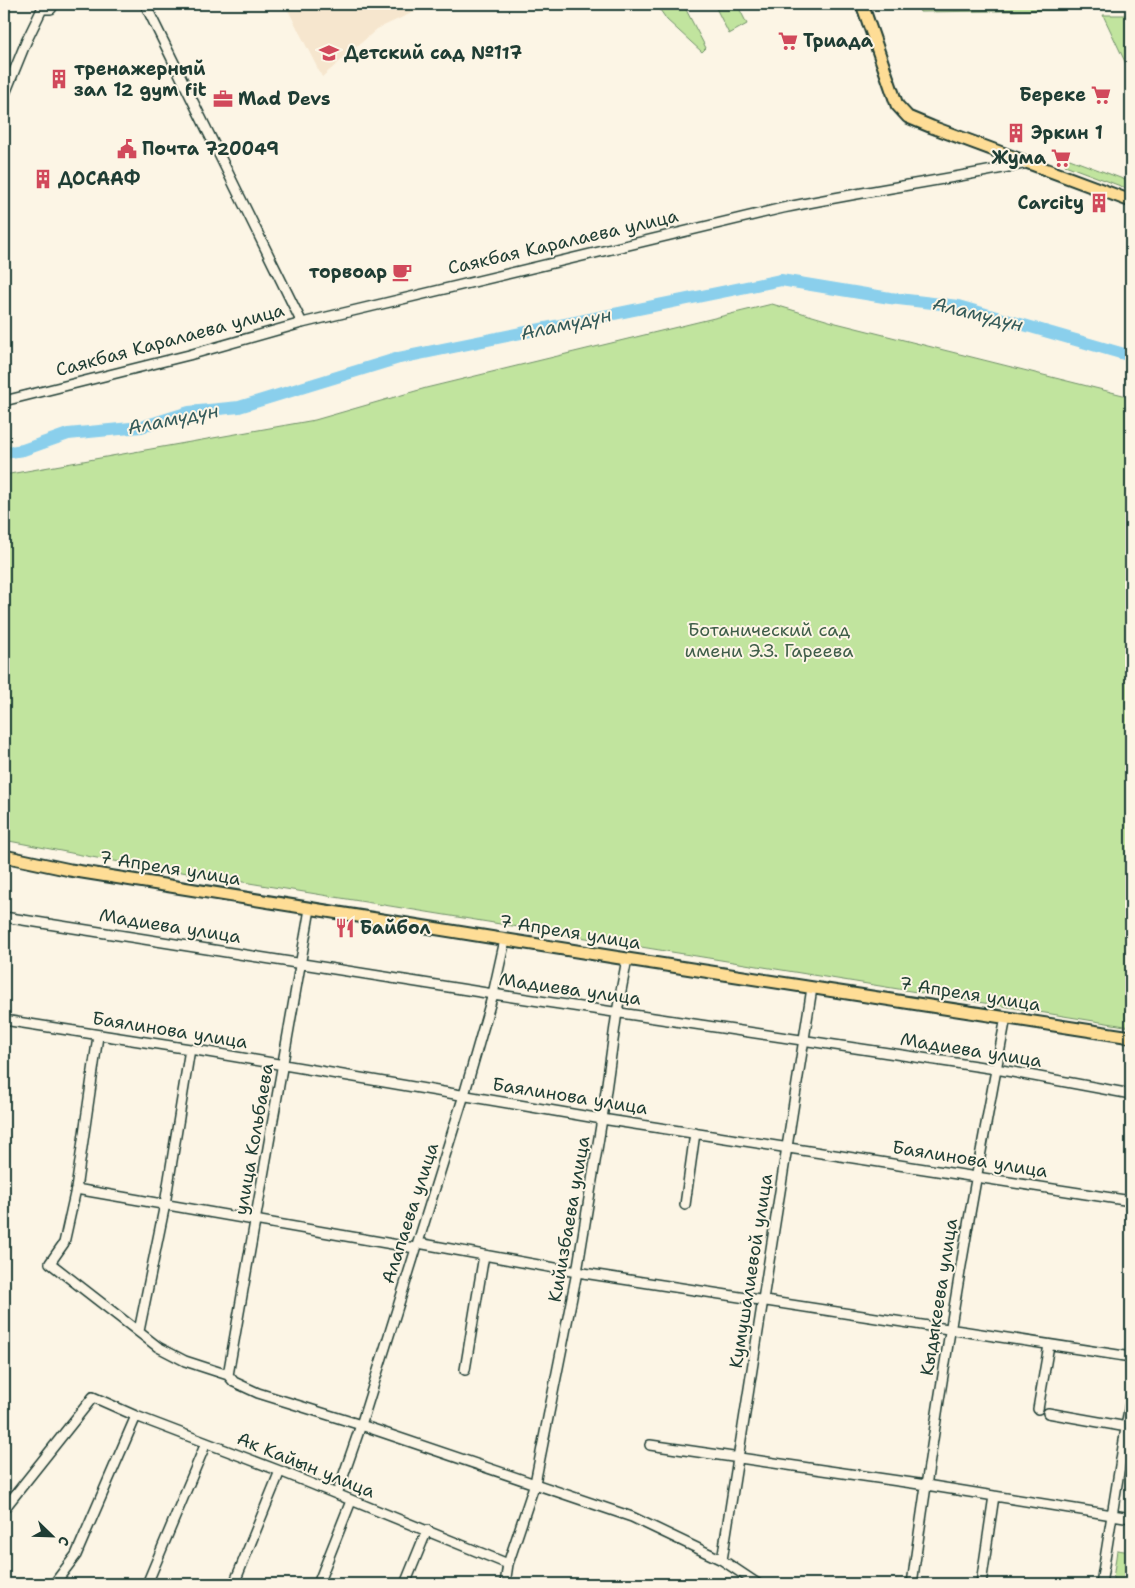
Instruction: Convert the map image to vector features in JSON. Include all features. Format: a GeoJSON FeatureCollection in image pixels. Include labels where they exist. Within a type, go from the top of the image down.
{"type":"FeatureCollection","features":[{"type":"Feature","properties":{"kind":"main road"},"geometry":{"type":"LineString","coordinates":[[862,4],[897,105],[903,113],[932,127],[1131,201]]}},
{"type":"Feature","properties":{"kind":"main road","name":"7 Апреля улица"},"geometry":{"type":"LineString","coordinates":[[4,856],[70,870],[310,909],[1131,1037]]}},
{"type":"Feature","properties":{"kind":"street"},"geometry":{"type":"LineString","coordinates":[[4,96],[42,9],[51,8],[54,4]]}},
{"type":"Feature","properties":{"kind":"street"},"geometry":{"type":"LineString","coordinates":[[145,4],[302,323]]}},
{"type":"Feature","properties":{"kind":"street","name":"Саякбая Каралаева улица"},"geometry":{"type":"LineString","coordinates":[[4,401],[189,355],[302,323],[791,206],[846,194],[899,187],[1029,163]]}},
{"type":"Feature","properties":{"kind":"street","name":"улица Кольбаева"},"geometry":{"type":"LineString","coordinates":[[228,1375],[310,909]]}},
{"type":"Feature","properties":{"kind":"street","name":"Мадиева улица"},"geometry":{"type":"LineString","coordinates":[[4,917],[493,994],[996,1069],[1131,1094]]}},
{"type":"Feature","properties":{"kind":"street","name":"Алапаева улица"},"geometry":{"type":"LineString","coordinates":[[337,1494],[361,1425],[464,1095],[493,994],[505,940]]}},
{"type":"Feature","properties":{"kind":"street","name":"Кийизбаева улица"},"geometry":{"type":"LineString","coordinates":[[505,1584],[508,1564],[535,1483],[577,1272],[617,1012],[627,959]]}},
{"type":"Feature","properties":{"kind":"street","name":"Кумушалиевой улица"},"geometry":{"type":"LineString","coordinates":[[722,1560],[812,988]]}},
{"type":"Feature","properties":{"kind":"street","name":"Кыдыкеева улица"},"geometry":{"type":"LineString","coordinates":[[912,1584],[950,1330],[976,1176],[1006,1017]]}},
{"type":"Feature","properties":{"kind":"street","name":"Баялинова улица"},"geometry":{"type":"LineString","coordinates":[[4,1020],[190,1049],[602,1119],[787,1146],[1131,1201]]}},
{"type":"Feature","properties":{"kind":"street"},"geometry":{"type":"LineString","coordinates":[[98,1036],[76,1189],[64,1244],[50,1262],[158,1347],[185,1361],[228,1375],[234,1382],[258,1393],[361,1425],[465,1462],[535,1483],[632,1517],[722,1560],[758,1584]]}},
{"type":"Feature","properties":{"kind":"street"},"geometry":{"type":"LineString","coordinates":[[139,1331],[165,1204],[190,1049]]}},
{"type":"Feature","properties":{"kind":"street"},"geometry":{"type":"LineString","coordinates":[[685,1205],[695,1133]]}},
{"type":"Feature","properties":{"kind":"street"},"geometry":{"type":"LineString","coordinates":[[76,1189],[762,1302],[1131,1358]]}},
{"type":"Feature","properties":{"kind":"street"},"geometry":{"type":"LineString","coordinates":[[465,1370],[484,1255]]}},
{"type":"Feature","properties":{"kind":"street"},"geometry":{"type":"LineString","coordinates":[[1038,1409],[1049,1345]]}},
{"type":"Feature","properties":{"kind":"street","name":"Ак Кайын улица"},"geometry":{"type":"LineString","coordinates":[[4,1509],[93,1397],[136,1416],[280,1471],[508,1564]]}},
{"type":"Feature","properties":{"kind":"street"},"geometry":{"type":"LineString","coordinates":[[1101,1584],[1112,1515],[1127,1451],[1126,1427],[1131,1397]]}},
{"type":"Feature","properties":{"kind":"street"},"geometry":{"type":"LineString","coordinates":[[1048,1413],[1126,1427]]}},
{"type":"Feature","properties":{"kind":"street"},"geometry":{"type":"LineString","coordinates":[[54,1584],[76,1555],[136,1416]]}},
{"type":"Feature","properties":{"kind":"street"},"geometry":{"type":"LineString","coordinates":[[146,1584],[206,1443]]}},
{"type":"Feature","properties":{"kind":"street"},"geometry":{"type":"LineString","coordinates":[[650,1445],[926,1485],[1131,1518]]}},
{"type":"Feature","properties":{"kind":"street"},"geometry":{"type":"LineString","coordinates":[[234,1584],[280,1471]]}},
{"type":"Feature","properties":{"kind":"street"},"geometry":{"type":"LineString","coordinates":[[981,1584],[994,1496]]}},
{"type":"Feature","properties":{"kind":"street"},"geometry":{"type":"LineString","coordinates":[[318,1584],[351,1500]]}},
{"type":"Feature","properties":{"kind":"street"},"geometry":{"type":"LineString","coordinates":[[405,1584],[426,1530]]}},
{"type":"Feature","properties":{"kind":"shaded area","name":"Детский сад №117"},"geometry":{"type":"Polygon","coordinates":[[[285,4],[431,4],[377,29],[322,77],[285,4]]]}},
{"type":"Feature","properties":{"kind":"green space"},"geometry":{"type":"Polygon","coordinates":[[[656,4],[683,4],[706,48],[702,52],[667,20],[656,4]]]}},
{"type":"Feature","properties":{"kind":"green space"},"geometry":{"type":"Polygon","coordinates":[[[714,4],[737,4],[747,24],[729,34],[714,4]]]}},
{"type":"Feature","properties":{"kind":"green space"},"geometry":{"type":"Polygon","coordinates":[[[917,4],[1089,4],[1062,10],[920,12],[917,4]]]}},
{"type":"Feature","properties":{"kind":"green space"},"geometry":{"type":"Polygon","coordinates":[[[1103,15],[1131,15],[1131,72],[1128,68],[1103,15]]]}},
{"type":"Feature","properties":{"kind":"green space"},"geometry":{"type":"Polygon","coordinates":[[[1067,158],[1131,182],[1131,190],[1065,165],[1067,158]]]}},
{"type":"Feature","properties":{"kind":"green space","name":"Ботанический сад имени Э.З. Гареева"},"geometry":{"type":"Polygon","coordinates":[[[772,304],[836,323],[1131,397],[1131,1027],[102,859],[4,840],[4,475],[315,420],[426,388],[772,304]]]}},
{"type":"Feature","properties":{"kind":"green space"},"geometry":{"type":"Polygon","coordinates":[[[1117,1550],[1131,1552],[1131,1582],[1113,1579],[1117,1550]]]}},
{"type":"Feature","properties":{"kind":"waterway","name":"Аламүдүн"},"geometry":{"type":"LineString","coordinates":[[4,453],[23,450],[68,434],[141,427],[189,412],[239,407],[399,358],[781,280],[890,298],[958,306],[1131,356]]}},
{"type":"Feature","properties":{"kind":"place","name":"Триада"},"geometry":{"type":"Point","coordinates":[788,41]}},
{"type":"Feature","properties":{"kind":"place","name":"Детский сад №117"},"geometry":{"type":"Point","coordinates":[329,53]}},
{"type":"Feature","properties":{"kind":"place","name":"тренажерный зал 12 gym fit"},"geometry":{"type":"Point","coordinates":[59,79]}},
{"type":"Feature","properties":{"kind":"place","name":"Береке"},"geometry":{"type":"Point","coordinates":[1101,95]}},
{"type":"Feature","properties":{"kind":"place","name":"Mad Devs"},"geometry":{"type":"Point","coordinates":[223,99]}},
{"type":"Feature","properties":{"kind":"place","name":"Эркин 1"},"geometry":{"type":"Point","coordinates":[1016,133]}},
{"type":"Feature","properties":{"kind":"place","name":"Почта 720049"},"geometry":{"type":"Point","coordinates":[127,149]}},
{"type":"Feature","properties":{"kind":"place","name":"Жума"},"geometry":{"type":"Point","coordinates":[1061,158]}},
{"type":"Feature","properties":{"kind":"place","name":"ДОСААФ"},"geometry":{"type":"Point","coordinates":[43,179]}},
{"type":"Feature","properties":{"kind":"place","name":"Carcity"},"geometry":{"type":"Point","coordinates":[1099,203]}},
{"type":"Feature","properties":{"kind":"place","name":"торвоар"},"geometry":{"type":"Point","coordinates":[402,272]}},
{"type":"Feature","properties":{"kind":"place","name":"Байбол"},"geometry":{"type":"Point","coordinates":[345,928]}}]}
